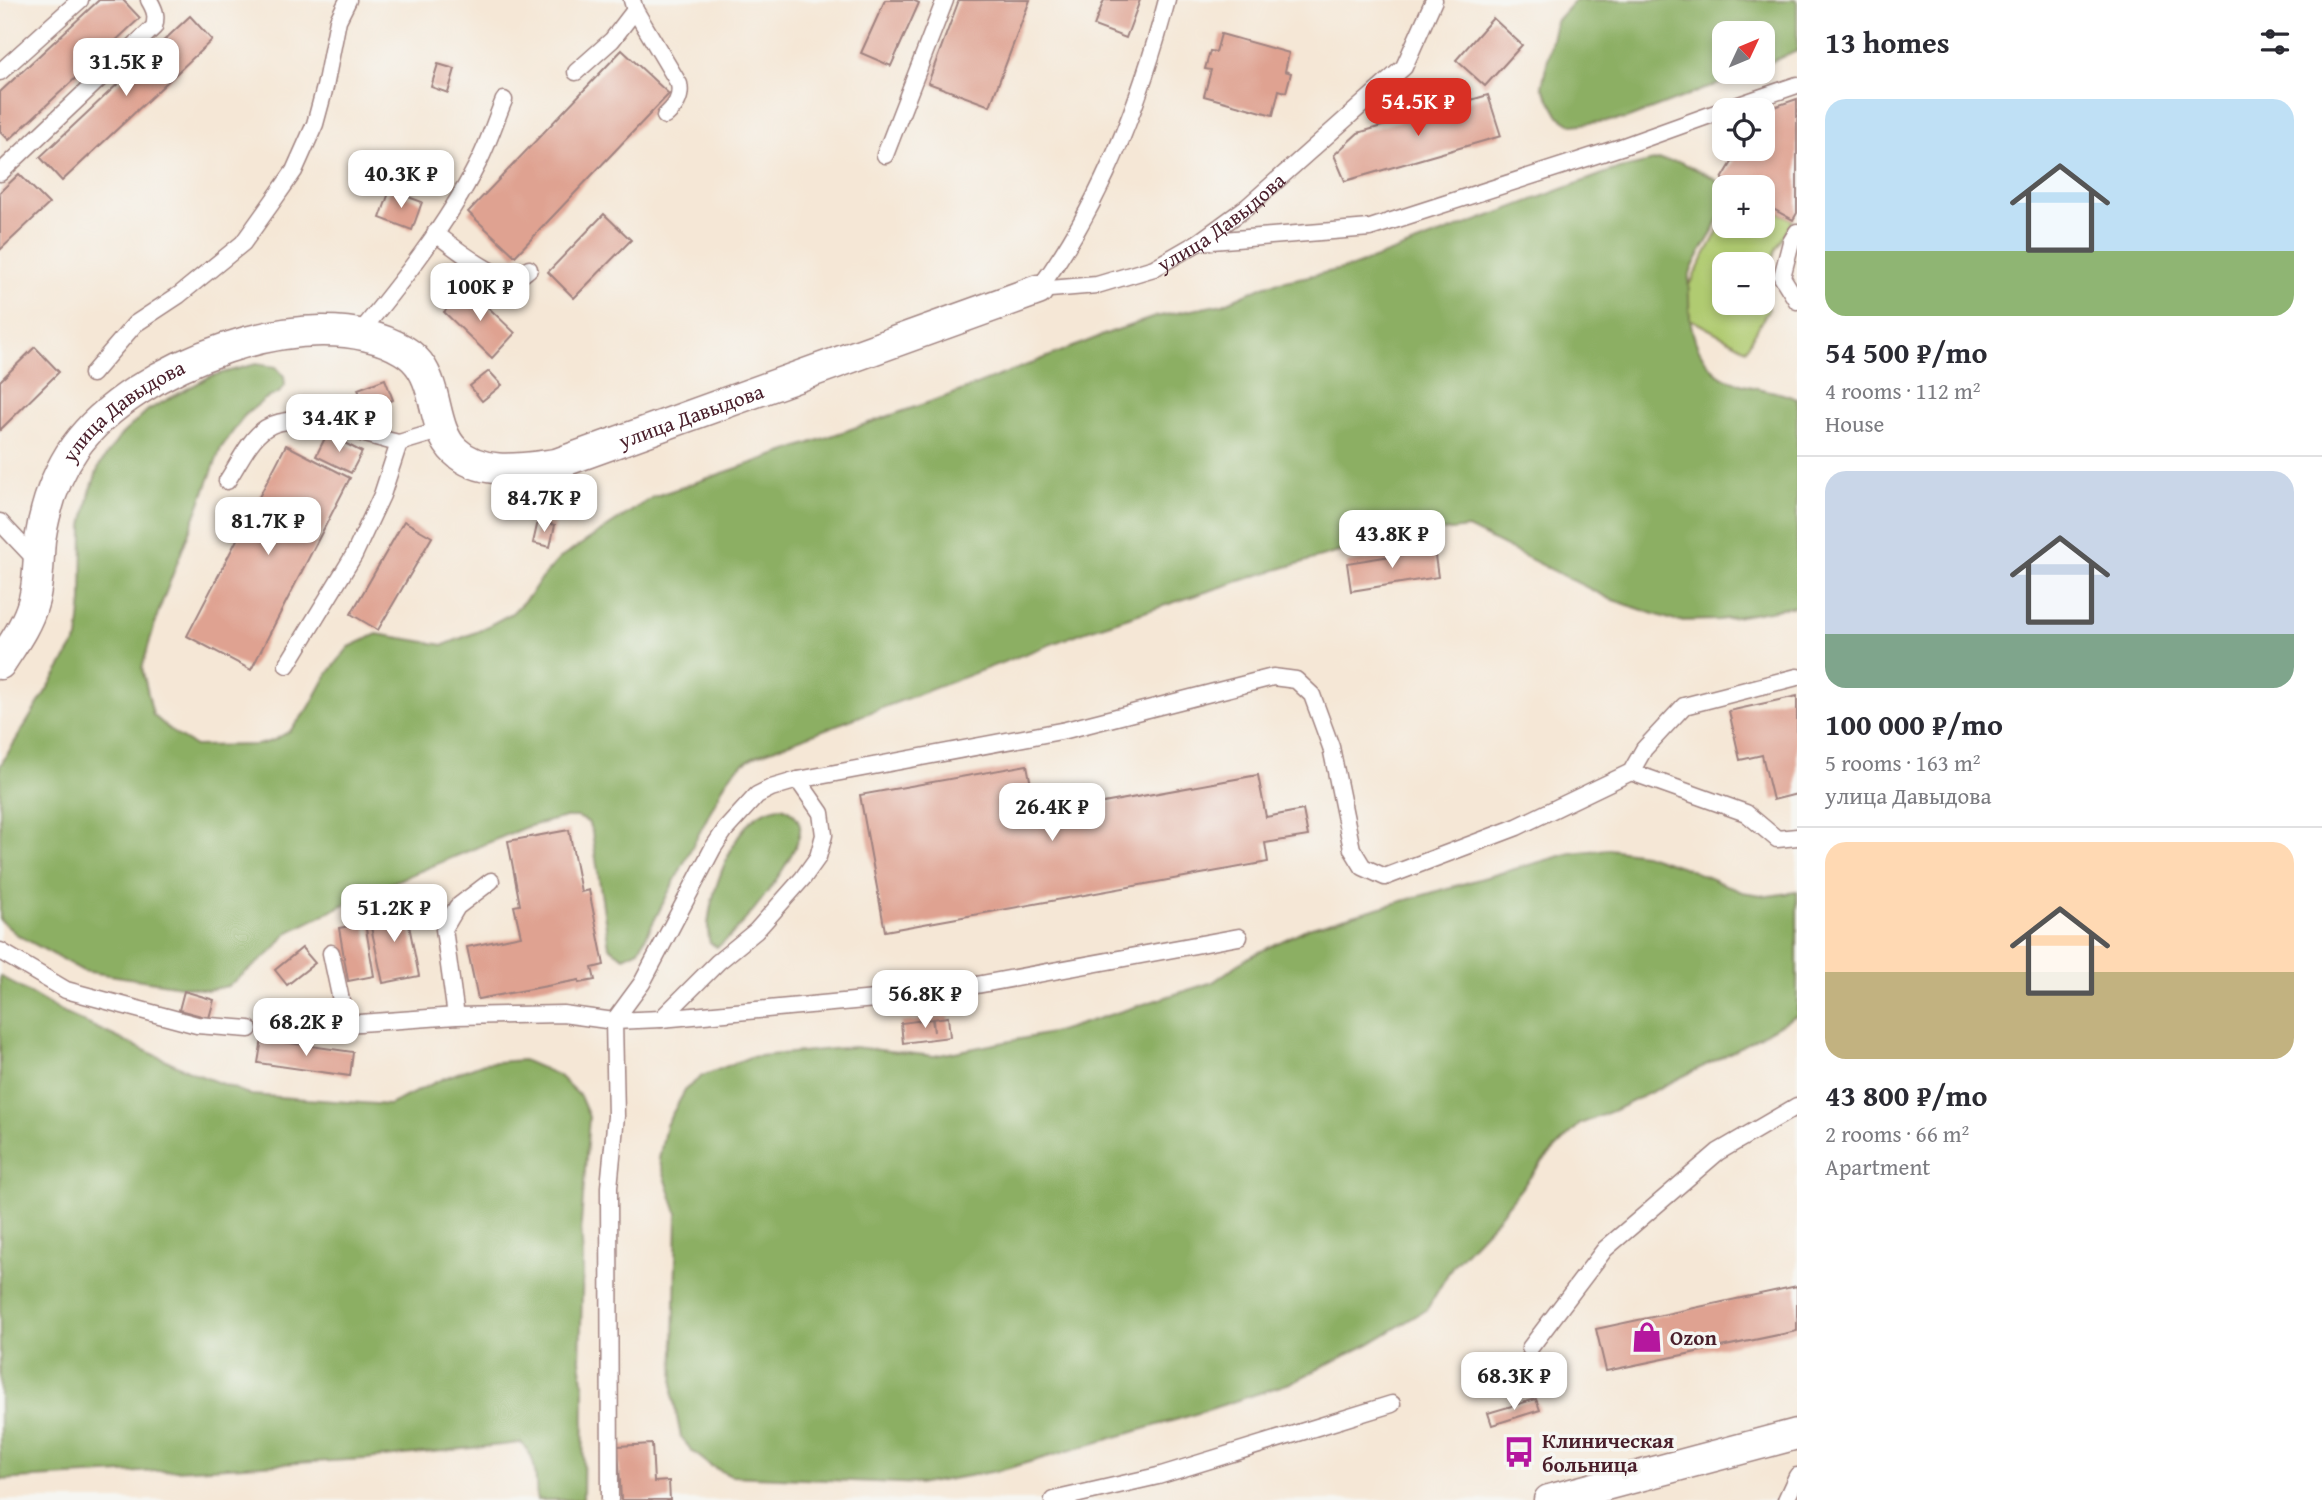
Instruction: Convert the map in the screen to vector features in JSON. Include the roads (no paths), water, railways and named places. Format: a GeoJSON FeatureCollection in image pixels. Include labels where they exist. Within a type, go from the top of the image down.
{"type":"FeatureCollection","features":[{"type":"Feature","properties":{"kind":"street","name":"улица Давыдова"},"geometry":{"type":"LineString","coordinates":[[0,664],[33,605],[43,529],[56,479],[75,447],[91,427],[137,389],[206,354],[244,341],[278,335],[322,332],[359,334],[387,341],[416,360],[427,376],[442,430],[454,451],[488,467],[506,471],[556,464],[1038,290]]}},
{"type":"Feature","properties":{"kind":"street"},"geometry":{"type":"LineString","coordinates":[[1569,1497],[1797,1434]]}},
{"type":"Feature","properties":{"kind":"lane"},"geometry":{"type":"LineString","coordinates":[[0,72],[80,0]]}},
{"type":"Feature","properties":{"kind":"lane"},"geometry":{"type":"LineString","coordinates":[[4,163],[154,27],[156,18],[149,0]]}},
{"type":"Feature","properties":{"kind":"lane"},"geometry":{"type":"LineString","coordinates":[[92,374],[135,324],[179,295],[243,243],[274,201],[294,170],[315,124],[338,20],[348,0]]}},
{"type":"Feature","properties":{"kind":"lane"},"geometry":{"type":"LineString","coordinates":[[885,155],[945,0]]}},
{"type":"Feature","properties":{"kind":"lane"},"geometry":{"type":"LineString","coordinates":[[1038,290],[1066,253],[1106,176],[1156,41],[1167,0]]}},
{"type":"Feature","properties":{"kind":"lane","name":"улица Давыдова"},"geometry":{"type":"LineString","coordinates":[[1038,290],[1097,285],[1154,268],[1199,242],[1247,207],[1405,67],[1434,0]]}},
{"type":"Feature","properties":{"kind":"lane"},"geometry":{"type":"LineString","coordinates":[[576,72],[612,40],[634,5],[679,85],[681,93],[674,108],[665,116]]}},
{"type":"Feature","properties":{"kind":"lane"},"geometry":{"type":"LineString","coordinates":[[1759,98],[1797,85]]}},
{"type":"Feature","properties":{"kind":"lane"},"geometry":{"type":"LineString","coordinates":[[359,334],[405,277],[478,164],[504,100]]}},
{"type":"Feature","properties":{"kind":"lane"},"geometry":{"type":"LineString","coordinates":[[1199,242],[1370,228],[1712,114]]}},
{"type":"Feature","properties":{"kind":"lane"},"geometry":{"type":"LineString","coordinates":[[1797,232],[1791,242],[1782,277],[1797,301]]}},
{"type":"Feature","properties":{"kind":"lane"},"geometry":{"type":"LineString","coordinates":[[435,233],[505,278],[516,278],[529,269]]}},
{"type":"Feature","properties":{"kind":"lane"},"geometry":{"type":"LineString","coordinates":[[227,481],[254,441],[266,428],[279,424],[323,423],[399,443],[442,430]]}},
{"type":"Feature","properties":{"kind":"lane"},"geometry":{"type":"LineString","coordinates":[[287,665],[354,555],[382,495],[399,443]]}},
{"type":"Feature","properties":{"kind":"lane"},"geometry":{"type":"LineString","coordinates":[[0,522],[39,562]]}},
{"type":"Feature","properties":{"kind":"lane"},"geometry":{"type":"LineString","coordinates":[[610,1500],[609,1187],[616,1116],[614,1021],[642,983],[725,831],[757,795],[798,780],[1066,730],[1273,677],[1296,680],[1312,695],[1331,747],[1352,849],[1363,867],[1385,877],[1517,827],[1632,772],[1644,749],[1684,706],[1797,677]]}},
{"type":"Feature","properties":{"kind":"lane"},"geometry":{"type":"LineString","coordinates":[[1632,772],[1746,813],[1777,839],[1797,837]]}},
{"type":"Feature","properties":{"kind":"lane"},"geometry":{"type":"LineString","coordinates":[[661,1019],[718,962],[756,931],[818,857],[824,835],[821,813],[798,780]]}},
{"type":"Feature","properties":{"kind":"lane"},"geometry":{"type":"LineString","coordinates":[[456,1016],[444,929],[457,908],[491,881]]}},
{"type":"Feature","properties":{"kind":"lane"},"geometry":{"type":"LineString","coordinates":[[331,953],[346,1024],[456,1016],[563,1014],[614,1021],[661,1019],[933,993],[1239,937]]}},
{"type":"Feature","properties":{"kind":"lane"},"geometry":{"type":"LineString","coordinates":[[0,951],[66,990],[197,1025],[249,1029]]}},
{"type":"Feature","properties":{"kind":"lane"},"geometry":{"type":"LineString","coordinates":[[1530,1348],[1605,1249],[1718,1152],[1797,1107]]}},
{"type":"Feature","properties":{"kind":"lane"},"geometry":{"type":"LineString","coordinates":[[1054,1500],[1158,1476],[1392,1404]]}},
{"type":"Feature","properties":{"kind":"lane"},"geometry":{"type":"LineString","coordinates":[[1786,1500],[1797,1476]]}},
{"type":"Feature","properties":{"kind":"place","name":"Ozon"},"geometry":{"type":"Point","coordinates":[1647,1337]}},
{"type":"Feature","properties":{"kind":"place","name":"Клиническая больница"},"geometry":{"type":"Point","coordinates":[1519,1452]}}]}
